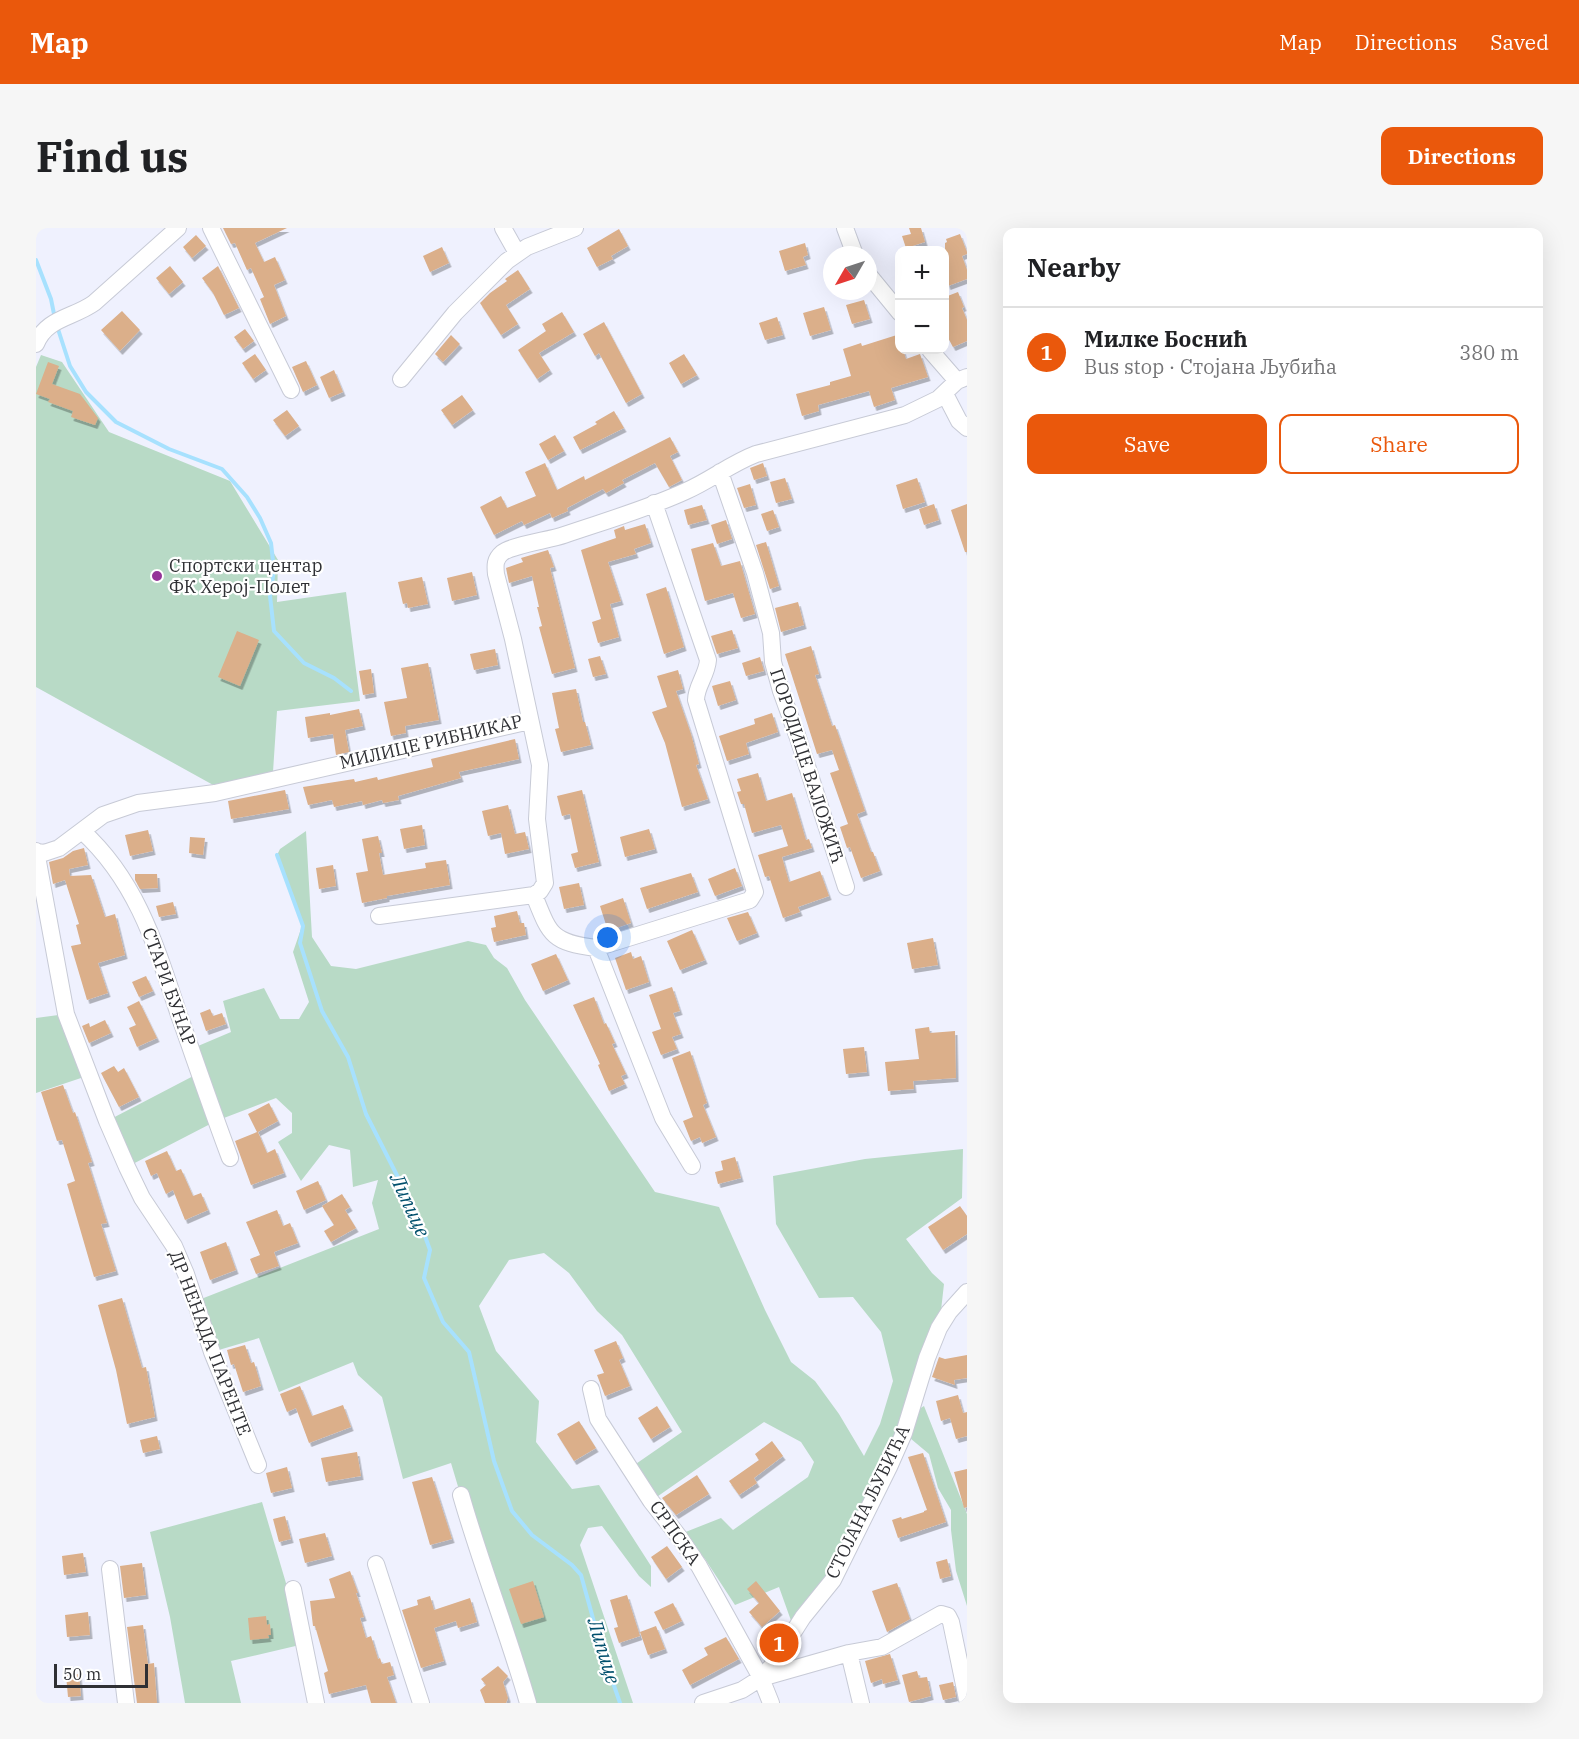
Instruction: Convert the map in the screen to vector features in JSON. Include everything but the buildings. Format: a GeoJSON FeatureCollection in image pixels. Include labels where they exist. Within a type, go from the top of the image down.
{"type":"FeatureCollection","features":[{"type":"Feature","properties":{"kind":"street"},"geometry":{"type":"LineString","coordinates":[[36,344],[39,335],[48,325],[83,311],[94,303],[178,228]]}},
{"type":"Feature","properties":{"kind":"street"},"geometry":{"type":"LineString","coordinates":[[211,228],[291,390]]}},
{"type":"Feature","properties":{"kind":"street"},"geometry":{"type":"LineString","coordinates":[[503,228],[517,253]]}},
{"type":"Feature","properties":{"kind":"street"},"geometry":{"type":"LineString","coordinates":[[401,379],[455,313],[517,253],[575,228]]}},
{"type":"Feature","properties":{"kind":"street"},"geometry":{"type":"LineString","coordinates":[[846,228],[852,246]]}},
{"type":"Feature","properties":{"kind":"street"},"geometry":{"type":"LineString","coordinates":[[877,285],[895,307]]}},
{"type":"Feature","properties":{"kind":"street"},"geometry":{"type":"LineString","coordinates":[[934,354],[962,379]]}},
{"type":"Feature","properties":{"kind":"street","name":"МИЛИЦЕ РИБНИКАР"},"geometry":{"type":"LineString","coordinates":[[37,851],[44,853],[59,849],[103,815],[138,802],[215,793],[530,721],[513,639],[496,574],[497,558],[504,551],[556,537],[693,488],[735,462],[756,454],[905,415],[945,394],[962,379]]}},
{"type":"Feature","properties":{"kind":"street"},"geometry":{"type":"LineString","coordinates":[[945,394],[959,421],[967,429]]}},
{"type":"Feature","properties":{"kind":"street","name":"ПОРОДИЦЕ ВАЛОЖИЋ"},"geometry":{"type":"LineString","coordinates":[[720,472],[755,573],[771,633],[773,662],[781,691],[846,887]]}},
{"type":"Feature","properties":{"kind":"street"},"geometry":{"type":"LineString","coordinates":[[534,895],[551,933],[578,946],[596,948],[750,900],[755,892],[696,700],[708,660],[654,503]]}},
{"type":"Feature","properties":{"kind":"street"},"geometry":{"type":"LineString","coordinates":[[379,916],[534,895],[543,888],[545,878],[537,819],[540,765],[530,721]]}},
{"type":"Feature","properties":{"kind":"street","name":"СТАРИ БУНАР"},"geometry":{"type":"LineString","coordinates":[[82,831],[112,862],[134,898],[154,942],[230,1158]]}},
{"type":"Feature","properties":{"kind":"street","name":"ДР НЕНАДА ПАРЕНТЕ"},"geometry":{"type":"LineString","coordinates":[[37,851],[66,1014],[127,1167],[142,1198],[174,1246],[184,1268],[212,1352],[258,1465]]}},
{"type":"Feature","properties":{"kind":"street"},"geometry":{"type":"LineString","coordinates":[[596,948],[663,1118],[693,1166]]}},
{"type":"Feature","properties":{"kind":"street","name":"СТОЈАНА ЉУБИЋА"},"geometry":{"type":"LineString","coordinates":[[703,1703],[742,1690],[761,1678],[771,1667],[802,1617],[841,1566],[904,1433],[927,1358],[939,1328],[949,1312],[966,1294]]}},
{"type":"Feature","properties":{"kind":"street","name":"СРПСКА"},"geometry":{"type":"LineString","coordinates":[[591,1389],[594,1406],[602,1426],[651,1501],[699,1566],[761,1678],[771,1703]]}},
{"type":"Feature","properties":{"kind":"street"},"geometry":{"type":"LineString","coordinates":[[461,1494],[477,1550],[517,1664],[528,1703]]}},
{"type":"Feature","properties":{"kind":"street"},"geometry":{"type":"LineString","coordinates":[[376,1564],[420,1703]]}},
{"type":"Feature","properties":{"kind":"street"},"geometry":{"type":"LineString","coordinates":[[110,1569],[126,1703]]}},
{"type":"Feature","properties":{"kind":"street"},"geometry":{"type":"LineString","coordinates":[[292,1589],[316,1703]]}},
{"type":"Feature","properties":{"kind":"street"},"geometry":{"type":"LineString","coordinates":[[761,1678],[849,1653],[882,1647],[941,1614],[948,1616],[951,1622],[967,1699]]}},
{"type":"Feature","properties":{"kind":"street"},"geometry":{"type":"LineString","coordinates":[[849,1653],[861,1703]]}},
{"type":"Feature","properties":{"kind":"green space","name":"Спортски центар ФК Херој-Полет"},"geometry":{"type":"Polygon","coordinates":[[[41,355],[62,362],[109,432],[230,481],[278,560],[277,602],[346,592],[360,701],[277,711],[273,772],[215,786],[36,687],[36,367],[41,355]]]}},
{"type":"Feature","properties":{"kind":"green space"},"geometry":{"type":"Polygon","coordinates":[[[306,831],[312,937],[331,966],[356,969],[468,941],[486,945],[494,958],[507,968],[525,1000],[655,1192],[719,1207],[791,1362],[815,1381],[839,1414],[864,1456],[880,1424],[893,1381],[881,1332],[853,1297],[819,1298],[776,1224],[773,1176],[865,1159],[963,1149],[962,1198],[906,1239],[932,1273],[944,1284],[939,1328],[911,1414],[924,1406],[967,1514],[967,1606],[956,1571],[951,1510],[938,1488],[929,1454],[904,1433],[873,1500],[794,1629],[779,1587],[735,1605],[705,1559],[683,1533],[721,1518],[733,1530],[808,1477],[814,1462],[801,1442],[764,1422],[651,1501],[630,1468],[682,1432],[622,1335],[597,1311],[569,1273],[544,1253],[509,1260],[479,1306],[496,1351],[539,1401],[536,1442],[572,1489],[599,1485],[651,1566],[651,1587],[639,1576],[602,1526],[588,1528],[580,1545],[633,1703],[528,1703],[477,1550],[451,1463],[403,1479],[382,1397],[358,1375],[353,1362],[279,1392],[259,1338],[212,1352],[196,1301],[379,1229],[372,1203],[378,1180],[353,1187],[350,1150],[329,1145],[301,1181],[278,1142],[292,1133],[292,1113],[276,1098],[216,1121],[127,1167],[107,1121],[199,1073],[191,1049],[231,1032],[223,1001],[264,988],[280,1019],[299,1019],[309,1002],[293,952],[302,926],[277,855],[280,849],[306,831]]]}},
{"type":"Feature","properties":{"kind":"green space"},"geometry":{"type":"Polygon","coordinates":[[[66,1014],[90,1075],[36,1093],[36,1018],[66,1014]]]}},
{"type":"Feature","properties":{"kind":"green space"},"geometry":{"type":"Polygon","coordinates":[[[262,1502],[304,1644],[231,1661],[241,1703],[185,1703],[170,1617],[150,1532],[262,1502]]]}},
{"type":"Feature","properties":{"kind":"waterway"},"geometry":{"type":"LineString","coordinates":[[36,260],[51,299],[54,314]]}},
{"type":"Feature","properties":{"kind":"waterway"},"geometry":{"type":"LineString","coordinates":[[57,326],[70,366],[86,392],[116,422],[169,449],[222,469],[247,497],[260,518],[271,543],[274,570],[270,596],[274,631],[304,663],[334,678],[351,691]]}},
{"type":"Feature","properties":{"kind":"waterway","name":"Липице"},"geometry":{"type":"LineString","coordinates":[[277,855],[303,926],[300,943],[322,1011],[348,1057],[366,1114],[418,1217],[430,1250],[424,1278],[443,1322],[469,1352],[494,1461],[512,1511],[532,1535],[572,1565],[581,1575],[602,1651],[620,1703]]}},
{"type":"Feature","properties":{"kind":"place","name":"Спортски центар ФК Херој-Полет"},"geometry":{"type":"Point","coordinates":[157,576]}},
{"type":"Feature","properties":{"kind":"place","name":"Милке Боснић"},"geometry":{"type":"Point","coordinates":[779,1643]}}]}
